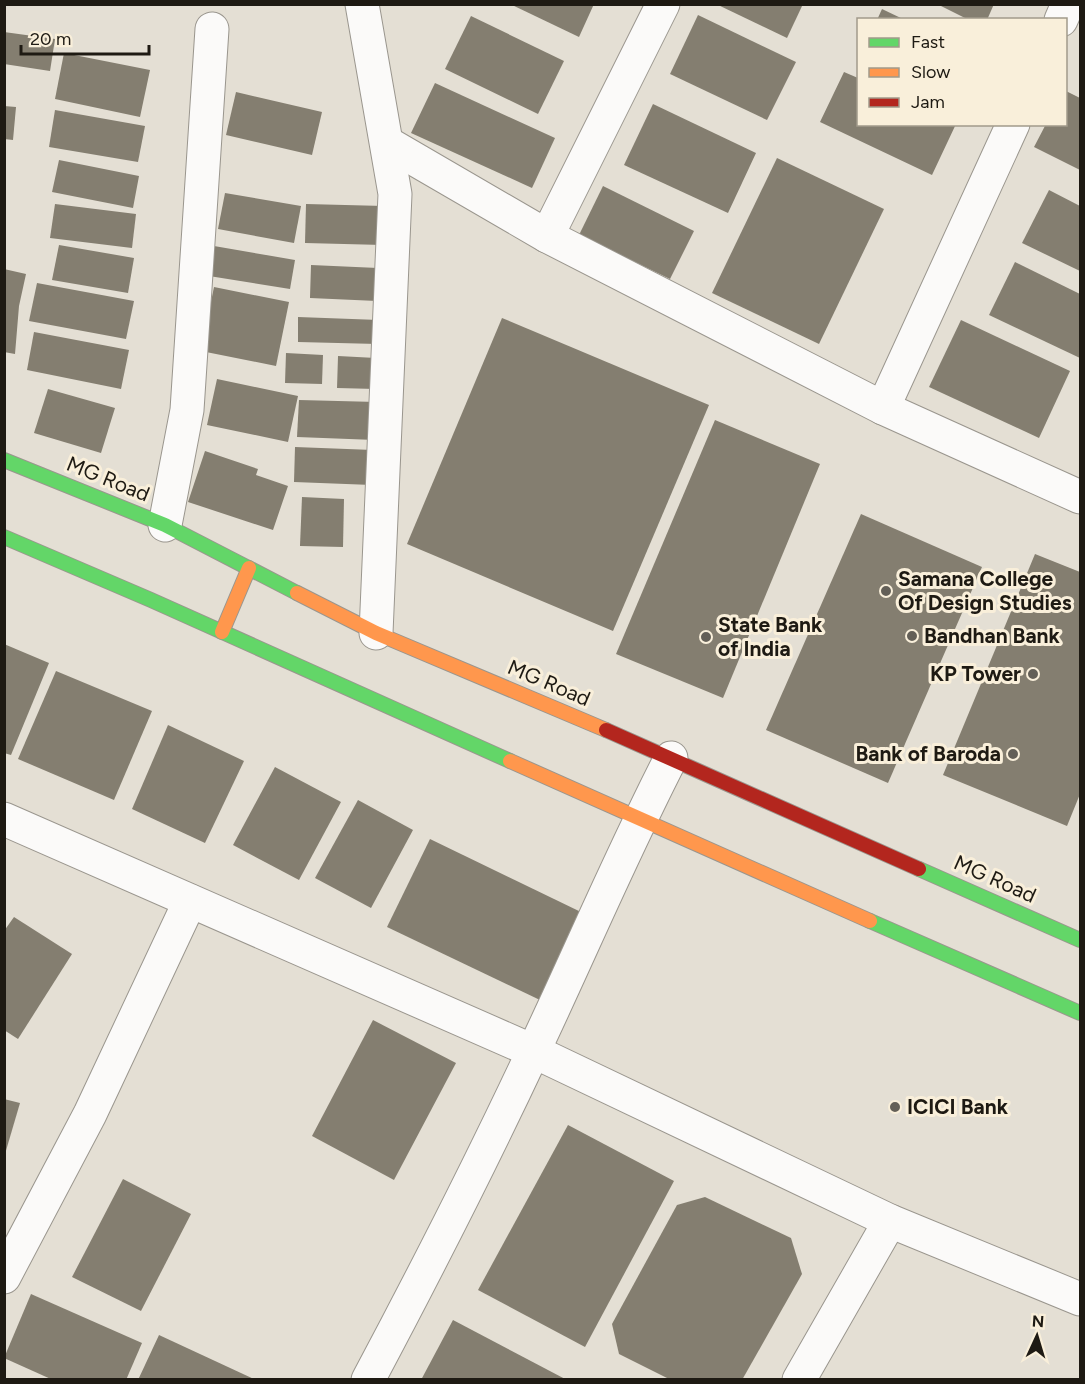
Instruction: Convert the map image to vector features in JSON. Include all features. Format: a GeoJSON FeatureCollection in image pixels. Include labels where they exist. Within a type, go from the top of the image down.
{"type":"FeatureCollection","features":[{"type":"Feature","properties":{"kind":"main road","name":"MG Road"},"geometry":{"type":"LineString","coordinates":[[4,460],[165,525],[376,633],[671,758],[1079,936]]}},
{"type":"Feature","properties":{"kind":"main road"},"geometry":{"type":"LineString","coordinates":[[4,537],[1080,1013]]}},
{"type":"Feature","properties":{"kind":"main road"},"geometry":{"type":"LineString","coordinates":[[222,632],[249,568]]}},
{"type":"Feature","properties":{"kind":"street"},"geometry":{"type":"LineString","coordinates":[[362,4],[395,194],[376,633]]}},
{"type":"Feature","properties":{"kind":"street"},"geometry":{"type":"LineString","coordinates":[[547,236],[663,4]]}},
{"type":"Feature","properties":{"kind":"street"},"geometry":{"type":"LineString","coordinates":[[1062,18],[1068,4]]}},
{"type":"Feature","properties":{"kind":"street"},"geometry":{"type":"LineString","coordinates":[[165,525],[187,410],[212,30]]}},
{"type":"Feature","properties":{"kind":"street"},"geometry":{"type":"LineString","coordinates":[[883,408],[1012,126]]}},
{"type":"Feature","properties":{"kind":"street"},"geometry":{"type":"LineString","coordinates":[[387,143],[547,236],[883,408],[1080,497]]}},
{"type":"Feature","properties":{"kind":"street"},"geometry":{"type":"LineString","coordinates":[[368,1380],[422,1281],[533,1051],[639,819],[671,758]]}},
{"type":"Feature","properties":{"kind":"street"},"geometry":{"type":"LineString","coordinates":[[4,819],[533,1051],[890,1221],[1080,1299]]}},
{"type":"Feature","properties":{"kind":"street"},"geometry":{"type":"LineString","coordinates":[[4,1277],[90,1114],[190,901]]}},
{"type":"Feature","properties":{"kind":"street"},"geometry":{"type":"LineString","coordinates":[[800,1380],[890,1221]]}},
{"type":"Feature","properties":{"kind":"building"},"geometry":{"type":"Polygon","coordinates":[[[510,4],[594,4],[579,37],[510,4]]]}},
{"type":"Feature","properties":{"kind":"building"},"geometry":{"type":"Polygon","coordinates":[[[716,4],[803,4],[787,38],[716,4]]]}},
{"type":"Feature","properties":{"kind":"building"},"geometry":{"type":"Polygon","coordinates":[[[937,4],[994,4],[988,18],[965,18],[937,4]]]}},
{"type":"Feature","properties":{"kind":"building"},"geometry":{"type":"Polygon","coordinates":[[[882,9],[901,18],[878,18],[882,9]]]}},
{"type":"Feature","properties":{"kind":"building"},"geometry":{"type":"Polygon","coordinates":[[[698,15],[796,62],[767,120],[670,74],[698,15]]]}},
{"type":"Feature","properties":{"kind":"building"},"geometry":{"type":"Polygon","coordinates":[[[471,16],[564,61],[538,114],[445,69],[471,16]]]}},
{"type":"Feature","properties":{"kind":"building"},"geometry":{"type":"Polygon","coordinates":[[[4,32],[55,39],[50,71],[4,64],[4,32]]]}},
{"type":"Feature","properties":{"kind":"building"},"geometry":{"type":"Polygon","coordinates":[[[64,53],[150,70],[140,117],[55,99],[64,53]]]}},
{"type":"Feature","properties":{"kind":"building"},"geometry":{"type":"Polygon","coordinates":[[[844,72],[857,78],[857,126],[955,126],[932,175],[820,122],[844,72]]]}},
{"type":"Feature","properties":{"kind":"building"},"geometry":{"type":"Polygon","coordinates":[[[435,83],[555,138],[532,188],[411,133],[435,83]]]}},
{"type":"Feature","properties":{"kind":"building"},"geometry":{"type":"Polygon","coordinates":[[[236,92],[322,112],[312,155],[226,135],[236,92]]]}},
{"type":"Feature","properties":{"kind":"building"},"geometry":{"type":"Polygon","coordinates":[[[1067,92],[1080,98],[1080,170],[1034,147],[1045,126],[1067,126],[1067,92]]]}},
{"type":"Feature","properties":{"kind":"building"},"geometry":{"type":"Polygon","coordinates":[[[653,104],[756,153],[728,213],[624,165],[653,104]]]}},
{"type":"Feature","properties":{"kind":"building"},"geometry":{"type":"Polygon","coordinates":[[[4,106],[16,107],[13,140],[4,139],[4,106]]]}},
{"type":"Feature","properties":{"kind":"building"},"geometry":{"type":"Polygon","coordinates":[[[55,110],[145,126],[138,162],[49,147],[55,110]]]}},
{"type":"Feature","properties":{"kind":"building"},"geometry":{"type":"Polygon","coordinates":[[[777,158],[884,209],[819,344],[712,293],[777,158]]]}},
{"type":"Feature","properties":{"kind":"building"},"geometry":{"type":"Polygon","coordinates":[[[59,160],[139,176],[133,208],[52,192],[59,160]]]}},
{"type":"Feature","properties":{"kind":"building"},"geometry":{"type":"Polygon","coordinates":[[[603,186],[694,231],[670,279],[579,235],[603,186]]]}},
{"type":"Feature","properties":{"kind":"building"},"geometry":{"type":"Polygon","coordinates":[[[1049,190],[1080,206],[1080,271],[1022,243],[1049,190]]]}},
{"type":"Feature","properties":{"kind":"building"},"geometry":{"type":"Polygon","coordinates":[[[225,193],[301,206],[294,243],[218,229],[225,193]]]}},
{"type":"Feature","properties":{"kind":"building"},"geometry":{"type":"Polygon","coordinates":[[[55,204],[136,214],[132,248],[50,238],[55,204]]]}},
{"type":"Feature","properties":{"kind":"building"},"geometry":{"type":"Polygon","coordinates":[[[306,204],[384,206],[383,245],[305,243],[306,204]]]}},
{"type":"Feature","properties":{"kind":"building"},"geometry":{"type":"Polygon","coordinates":[[[59,245],[134,258],[128,293],[52,280],[59,245]]]}},
{"type":"Feature","properties":{"kind":"building"},"geometry":{"type":"Polygon","coordinates":[[[214,246],[295,260],[290,289],[209,276],[214,246]]]}},
{"type":"Feature","properties":{"kind":"building"},"geometry":{"type":"Polygon","coordinates":[[[1015,262],[1080,294],[1080,358],[989,315],[1015,262]]]}},
{"type":"Feature","properties":{"kind":"building"},"geometry":{"type":"Polygon","coordinates":[[[311,265],[378,268],[377,301],[310,298],[311,265]]]}},
{"type":"Feature","properties":{"kind":"building"},"geometry":{"type":"Polygon","coordinates":[[[4,269],[26,274],[19,306],[15,354],[4,352],[4,269]]]}},
{"type":"Feature","properties":{"kind":"building"},"geometry":{"type":"Polygon","coordinates":[[[37,283],[134,301],[126,339],[29,321],[37,283]]]}},
{"type":"Feature","properties":{"kind":"building"},"geometry":{"type":"Polygon","coordinates":[[[214,287],[289,302],[276,366],[201,351],[214,287]]]}},
{"type":"Feature","properties":{"kind":"building"},"geometry":{"type":"Polygon","coordinates":[[[298,317],[379,320],[378,344],[298,342],[298,317]]]}},
{"type":"Feature","properties":{"kind":"building"},"geometry":{"type":"Polygon","coordinates":[[[502,318],[709,405],[613,631],[407,544],[502,318]]]}},
{"type":"Feature","properties":{"kind":"building"},"geometry":{"type":"Polygon","coordinates":[[[961,320],[1070,371],[1039,438],[929,387],[961,320]]]}},
{"type":"Feature","properties":{"kind":"building"},"geometry":{"type":"Polygon","coordinates":[[[34,332],[129,350],[121,389],[27,370],[34,332]]]}},
{"type":"Feature","properties":{"kind":"building"},"geometry":{"type":"Polygon","coordinates":[[[286,353],[323,355],[322,384],[285,383],[286,353]]]}},
{"type":"Feature","properties":{"kind":"building"},"geometry":{"type":"Polygon","coordinates":[[[338,356],[376,358],[376,389],[337,388],[338,356]]]}},
{"type":"Feature","properties":{"kind":"building"},"geometry":{"type":"Polygon","coordinates":[[[217,379],[298,396],[288,442],[207,425],[217,379]]]}},
{"type":"Feature","properties":{"kind":"building"},"geometry":{"type":"Polygon","coordinates":[[[48,389],[115,408],[101,453],[34,433],[48,389]]]}},
{"type":"Feature","properties":{"kind":"building"},"geometry":{"type":"Polygon","coordinates":[[[299,400],[377,402],[375,440],[297,437],[299,400]]]}},
{"type":"Feature","properties":{"kind":"building"},"geometry":{"type":"Polygon","coordinates":[[[715,420],[820,464],[723,698],[616,654],[715,420]]]}},
{"type":"Feature","properties":{"kind":"building"},"geometry":{"type":"Polygon","coordinates":[[[295,447],[373,450],[372,485],[294,482],[295,447]]]}},
{"type":"Feature","properties":{"kind":"building"},"geometry":{"type":"Polygon","coordinates":[[[205,451],[258,469],[256,475],[288,486],[273,530],[188,502],[205,451]]]}},
{"type":"Feature","properties":{"kind":"building"},"geometry":{"type":"Polygon","coordinates":[[[302,497],[344,499],[343,547],[300,546],[302,497]]]}},
{"type":"Feature","properties":{"kind":"building"},"geometry":{"type":"Polygon","coordinates":[[[861,514],[982,567],[888,783],[766,730],[861,514]]]}},
{"type":"Feature","properties":{"kind":"building","name":"KP Tower"},"geometry":{"type":"Polygon","coordinates":[[[1035,554],[1080,572],[1080,794],[1067,826],[943,775],[1035,554]]]}},
{"type":"Feature","properties":{"kind":"building"},"geometry":{"type":"Polygon","coordinates":[[[4,644],[49,663],[11,755],[4,753],[4,644]]]}},
{"type":"Feature","properties":{"kind":"building"},"geometry":{"type":"Polygon","coordinates":[[[56,671],[152,711],[114,800],[18,759],[56,671]]]}},
{"type":"Feature","properties":{"kind":"building"},"geometry":{"type":"Polygon","coordinates":[[[168,725],[244,761],[205,843],[132,809],[168,725]]]}},
{"type":"Feature","properties":{"kind":"building"},"geometry":{"type":"Polygon","coordinates":[[[275,767],[341,802],[299,880],[233,845],[275,767]]]}},
{"type":"Feature","properties":{"kind":"building"},"geometry":{"type":"Polygon","coordinates":[[[358,800],[413,830],[371,908],[315,878],[358,800]]]}},
{"type":"Feature","properties":{"kind":"building"},"geometry":{"type":"Polygon","coordinates":[[[430,839],[583,913],[540,1000],[387,927],[430,839]]]}},
{"type":"Feature","properties":{"kind":"building"},"geometry":{"type":"Polygon","coordinates":[[[14,917],[72,954],[18,1039],[4,1030],[4,931],[14,917]]]}},
{"type":"Feature","properties":{"kind":"building"},"geometry":{"type":"Polygon","coordinates":[[[373,1020],[456,1063],[394,1180],[312,1136],[373,1020]]]}},
{"type":"Feature","properties":{"kind":"building"},"geometry":{"type":"Polygon","coordinates":[[[4,1099],[20,1103],[5,1154],[4,1154],[4,1099]]]}},
{"type":"Feature","properties":{"kind":"building"},"geometry":{"type":"Polygon","coordinates":[[[568,1125],[674,1181],[585,1347],[478,1290],[568,1125]]]}},
{"type":"Feature","properties":{"kind":"building"},"geometry":{"type":"Polygon","coordinates":[[[123,1179],[191,1214],[141,1311],[72,1277],[123,1179]]]}},
{"type":"Feature","properties":{"kind":"building"},"geometry":{"type":"Polygon","coordinates":[[[705,1197],[791,1238],[802,1274],[742,1380],[671,1380],[619,1354],[612,1324],[677,1205],[705,1197]]]}},
{"type":"Feature","properties":{"kind":"building"},"geometry":{"type":"Polygon","coordinates":[[[31,1294],[142,1343],[126,1380],[53,1380],[4,1358],[31,1294]]]}},
{"type":"Feature","properties":{"kind":"building"},"geometry":{"type":"Polygon","coordinates":[[[453,1320],[567,1380],[421,1380],[453,1320]]]}},
{"type":"Feature","properties":{"kind":"building"},"geometry":{"type":"Polygon","coordinates":[[[159,1335],[256,1380],[138,1380],[159,1335]]]}},
{"type":"Feature","properties":{"kind":"traffic: fast"},"geometry":{"type":"LineString","coordinates":[[4,460],[165,525],[297,593]]}},
{"type":"Feature","properties":{"kind":"traffic: fast"},"geometry":{"type":"LineString","coordinates":[[4,537],[151,600],[510,761]]}},
{"type":"Feature","properties":{"kind":"traffic: fast"},"geometry":{"type":"LineString","coordinates":[[919,869],[1080,940]]}},
{"type":"Feature","properties":{"kind":"traffic: fast"},"geometry":{"type":"LineString","coordinates":[[870,921],[1080,1013]]}},
{"type":"Feature","properties":{"kind":"traffic: slow"},"geometry":{"type":"LineString","coordinates":[[222,632],[249,568]]}},
{"type":"Feature","properties":{"kind":"traffic: slow"},"geometry":{"type":"LineString","coordinates":[[297,593],[376,633],[606,730]]}},
{"type":"Feature","properties":{"kind":"traffic: slow"},"geometry":{"type":"LineString","coordinates":[[510,761],[870,921]]}},
{"type":"Feature","properties":{"kind":"traffic: jam"},"geometry":{"type":"LineString","coordinates":[[606,730],[919,869]]}},
{"type":"Feature","properties":{"kind":"place","name":"Samana College Of Design Studies"},"geometry":{"type":"Point","coordinates":[886,591]}},
{"type":"Feature","properties":{"kind":"place","name":"Bandhan Bank"},"geometry":{"type":"Point","coordinates":[912,636]}},
{"type":"Feature","properties":{"kind":"place","name":"State Bank of India"},"geometry":{"type":"Point","coordinates":[706,637]}},
{"type":"Feature","properties":{"kind":"place","name":"KP Tower"},"geometry":{"type":"Point","coordinates":[1033,674]}},
{"type":"Feature","properties":{"kind":"place","name":"Bank of Baroda"},"geometry":{"type":"Point","coordinates":[1013,754]}},
{"type":"Feature","properties":{"kind":"place","name":"ICICI Bank"},"geometry":{"type":"Point","coordinates":[895,1107]}}]}
